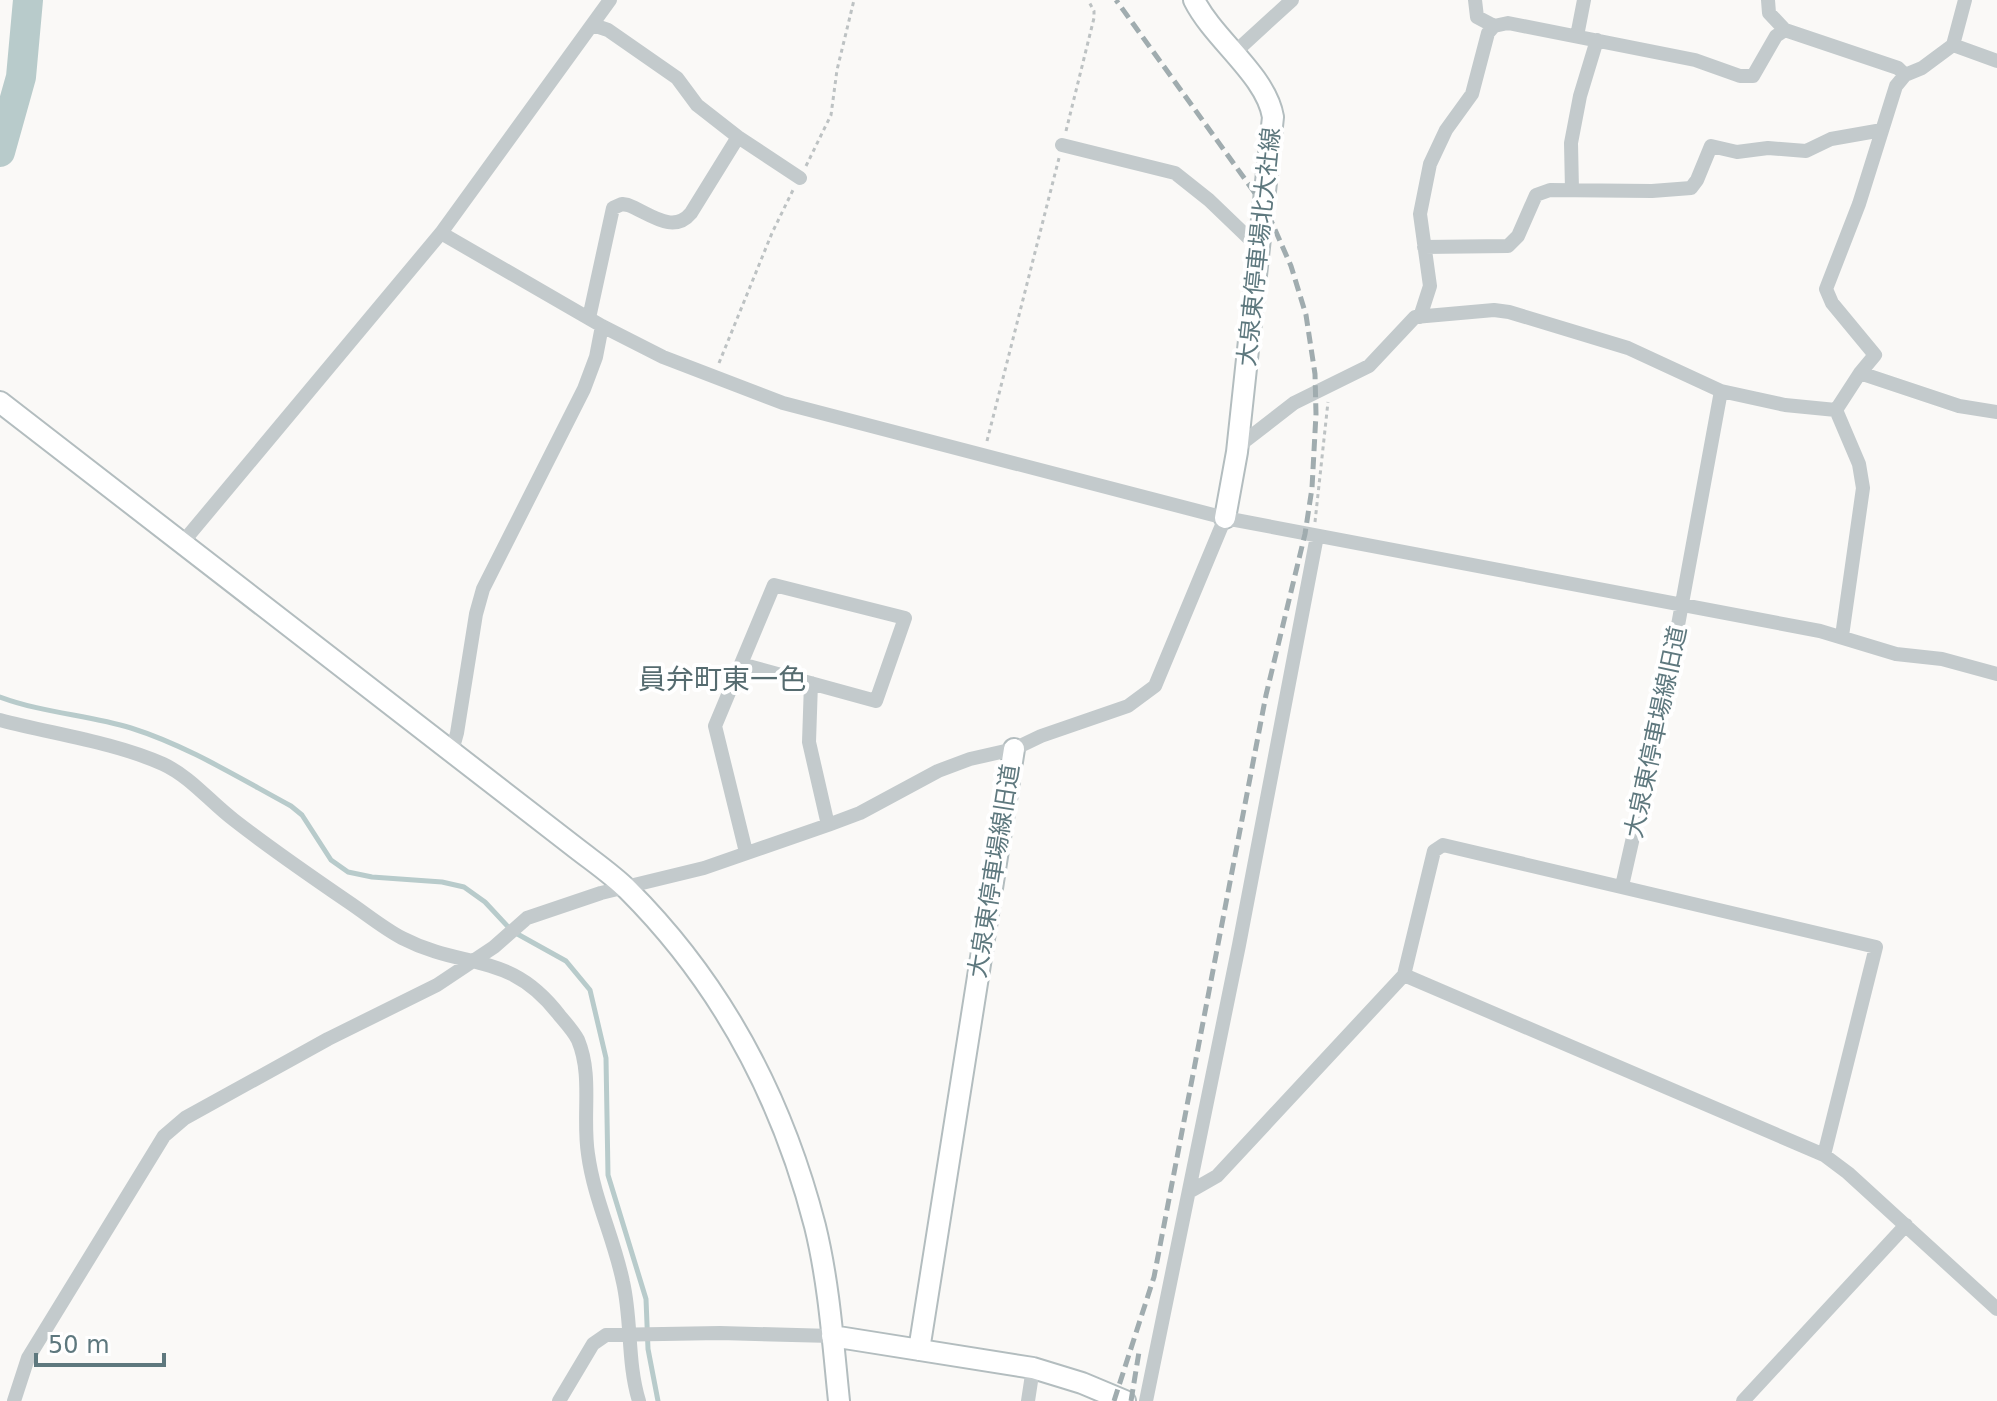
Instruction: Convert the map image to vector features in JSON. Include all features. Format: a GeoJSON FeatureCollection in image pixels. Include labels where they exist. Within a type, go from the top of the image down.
{"type":"FeatureCollection","features":[{"type":"Feature","properties":{"kind":"street"},"geometry":{"type":"LineString","coordinates":[[183,542],[441,233],[610,0]]}},
{"type":"Feature","properties":{"kind":"street","name":"大泉東停車場北大社線"},"geometry":{"type":"LineString","coordinates":[[1194,0],[1204,21],[1258,82],[1271,106],[1273,117],[1237,452],[1225,518]]}},
{"type":"Feature","properties":{"kind":"street"},"geometry":{"type":"LineString","coordinates":[[1233,54],[1292,0]]}},
{"type":"Feature","properties":{"kind":"street"},"geometry":{"type":"LineString","coordinates":[[1577,36],[1584,0]]}},
{"type":"Feature","properties":{"kind":"street"},"geometry":{"type":"LineString","coordinates":[[1768,0],[1769,13],[1785,30],[1898,68],[1905,75]]}},
{"type":"Feature","properties":{"kind":"street"},"geometry":{"type":"LineString","coordinates":[[1836,410],[1875,355],[1832,303],[1826,289],[1859,204],[1896,86],[1905,75],[1922,68],[1953,45],[1965,0]]}},
{"type":"Feature","properties":{"kind":"street"},"geometry":{"type":"LineString","coordinates":[[1472,1],[1477,17],[1494,26]]}},
{"type":"Feature","properties":{"kind":"street"},"geometry":{"type":"LineString","coordinates":[[1420,317],[1430,286],[1420,214],[1430,164],[1446,130],[1472,94],[1488,33],[1494,26],[1508,23],[1597,40],[1695,60],[1740,76],[1753,76],[1776,36],[1785,30]]}},
{"type":"Feature","properties":{"kind":"street"},"geometry":{"type":"LineString","coordinates":[[593,25],[608,30],[677,78],[697,105],[738,137],[800,178]]}},
{"type":"Feature","properties":{"kind":"street"},"geometry":{"type":"LineString","coordinates":[[1572,190],[1571,143],[1580,96],[1597,40]]}},
{"type":"Feature","properties":{"kind":"street"},"geometry":{"type":"LineString","coordinates":[[1953,45],[1997,61]]}},
{"type":"Feature","properties":{"kind":"street"},"geometry":{"type":"LineString","coordinates":[[1424,247],[1508,246],[1518,236],[1536,195],[1550,190],[1652,191],[1691,188],[1711,146],[1737,152],[1768,148],[1806,151],[1831,139],[1882,130]]}},
{"type":"Feature","properties":{"kind":"street"},"geometry":{"type":"LineString","coordinates":[[452,751],[483,589],[584,389],[596,357],[595,322],[613,208],[628,205],[668,223],[681,222],[691,213],[738,137]]}},
{"type":"Feature","properties":{"kind":"street"},"geometry":{"type":"LineString","coordinates":[[1062,145],[1175,173],[1209,200],[1259,248]]}},
{"type":"Feature","properties":{"kind":"street"},"geometry":{"type":"LineString","coordinates":[[441,233],[595,322],[676,363],[783,403],[1225,518]]}},
{"type":"Feature","properties":{"kind":"street"},"geometry":{"type":"LineString","coordinates":[[1237,452],[1245,441],[1294,403],[1369,366],[1415,317],[1494,310],[1628,348],[1721,391],[1785,405],[1836,410]]}},
{"type":"Feature","properties":{"kind":"street"},"geometry":{"type":"LineString","coordinates":[[1860,373],[1959,406],[1997,412]]}},
{"type":"Feature","properties":{"kind":"street"},"geometry":{"type":"LineString","coordinates":[[1721,391],[1683,606],[1842,636],[1896,654],[1942,659],[1997,674]]}},
{"type":"Feature","properties":{"kind":"street"},"geometry":{"type":"LineString","coordinates":[[0,402],[626,887],[698,970],[739,1033],[779,1113],[815,1227],[839,1401]]}},
{"type":"Feature","properties":{"kind":"street"},"geometry":{"type":"LineString","coordinates":[[1836,410],[1859,464],[1863,488],[1842,636]]}},
{"type":"Feature","properties":{"kind":"street","name":"大泉東停車場線旧道"},"geometry":{"type":"LineString","coordinates":[[919,1350],[1014,749],[1041,736],[1128,706],[1150,691],[1158,680],[1225,518],[1683,606],[1622,886]]}},
{"type":"Feature","properties":{"kind":"street"},"geometry":{"type":"LineString","coordinates":[[1146,1401],[1315,536]]}},
{"type":"Feature","properties":{"kind":"street"},"geometry":{"type":"LineString","coordinates":[[741,664],[876,701],[905,618],[774,585],[715,726],[746,852]]}},
{"type":"Feature","properties":{"kind":"street"},"geometry":{"type":"LineString","coordinates":[[811,683],[809,742],[828,825]]}},
{"type":"Feature","properties":{"kind":"street"},"geometry":{"type":"LineString","coordinates":[[0,720],[164,764],[190,780],[231,818],[285,859],[400,937],[437,953],[502,968],[522,978],[545,997],[577,1039],[586,1071],[587,1150],[595,1194],[623,1278],[632,1335],[634,1385],[639,1401]]}},
{"type":"Feature","properties":{"kind":"street"},"geometry":{"type":"LineString","coordinates":[[14,1401],[28,1358],[164,1136],[185,1118],[328,1039],[437,985],[494,947],[527,918],[626,887],[704,868],[828,825],[860,813],[938,771],[970,759],[1014,749]]}},
{"type":"Feature","properties":{"kind":"street"},"geometry":{"type":"LineString","coordinates":[[1189,1192],[1217,1176],[1404,975],[1434,851],[1439,847],[1454,847],[1876,947],[1824,1155]]}},
{"type":"Feature","properties":{"kind":"street"},"geometry":{"type":"LineString","coordinates":[[1404,975],[1824,1155],[1997,1309]]}},
{"type":"Feature","properties":{"kind":"street"},"geometry":{"type":"LineString","coordinates":[[1743,1401],[1906,1225]]}},
{"type":"Feature","properties":{"kind":"street"},"geometry":{"type":"LineString","coordinates":[[559,1401],[593,1344],[606,1335],[720,1333],[832,1336],[1033,1368],[1082,1383],[1125,1401]]}},
{"type":"Feature","properties":{"kind":"street"},"geometry":{"type":"LineString","coordinates":[[1028,1401],[1033,1368]]}},
{"type":"Feature","properties":{"kind":"path"},"geometry":{"type":"LineString","coordinates":[[984,456],[1092,30],[1094,11],[1088,0]]}},
{"type":"Feature","properties":{"kind":"path"},"geometry":{"type":"LineString","coordinates":[[1315,536],[1326,436],[1327,386]]}},
{"type":"Feature","properties":{"kind":"waterway"},"geometry":{"type":"LineString","coordinates":[[0,152],[21,77],[28,0]]}},
{"type":"Feature","properties":{"kind":"waterway"},"geometry":{"type":"LineString","coordinates":[[0,697],[131,728],[193,753],[291,806],[302,815],[331,860],[348,872],[464,887],[485,902],[512,931],[566,961],[590,990],[606,1058],[608,1175],[646,1299],[648,1349],[658,1401]]}},
{"type":"Feature","properties":{"kind":"railway"},"geometry":{"type":"LineString","coordinates":[[1114,1401],[1154,1277],[1266,695],[1305,534],[1312,488],[1316,414],[1315,374],[1306,315],[1291,266],[1265,207],[1116,0]]}},
{"type":"Feature","properties":{"kind":"railway"},"geometry":{"type":"LineString","coordinates":[[1131,1401],[1139,1352]]}},
{"type":"Feature","properties":{"kind":"district","name":"員弁町東一色"},"geometry":{"type":"Point","coordinates":[722,679]}}]}
